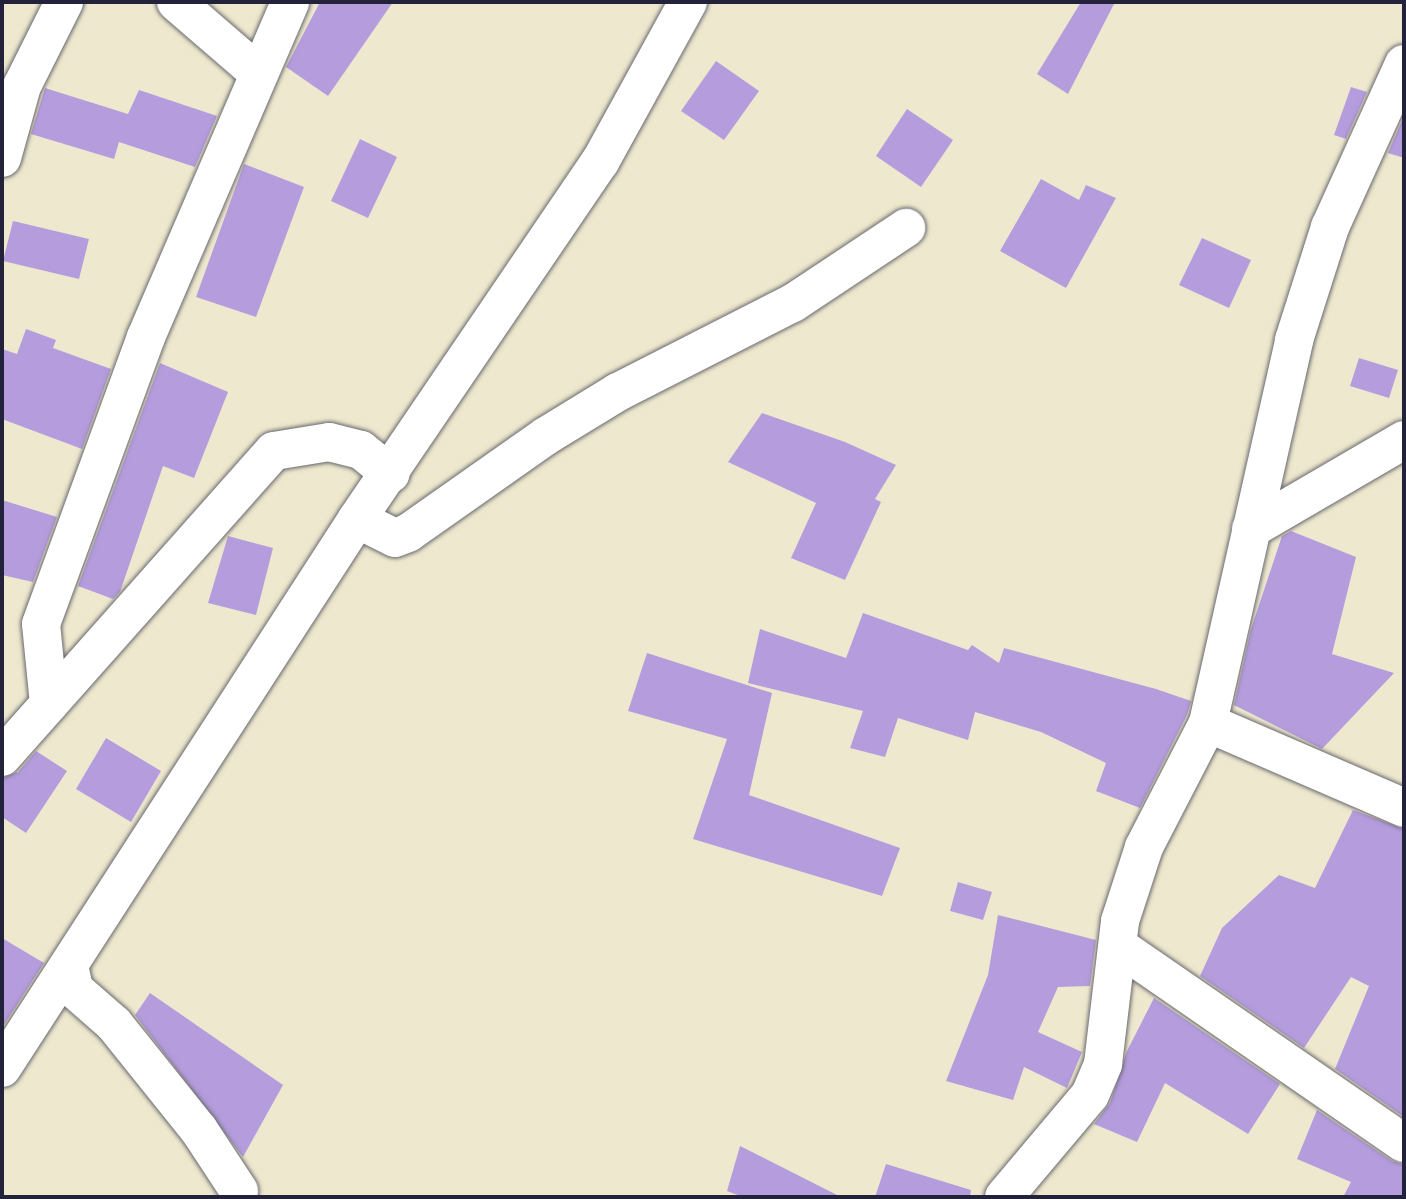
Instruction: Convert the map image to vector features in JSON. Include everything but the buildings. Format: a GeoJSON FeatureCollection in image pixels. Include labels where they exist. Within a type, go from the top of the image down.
{"type":"FeatureCollection","features":[{"type":"Feature","properties":{"kind":"street"},"geometry":{"type":"LineString","coordinates":[[2,158],[22,86],[64,2]]}},
{"type":"Feature","properties":{"kind":"street"},"geometry":{"type":"LineString","coordinates":[[176,2],[257,72]]}},
{"type":"Feature","properties":{"kind":"street"},"geometry":{"type":"LineString","coordinates":[[49,704],[41,624],[146,337],[257,72],[290,2]]}},
{"type":"Feature","properties":{"kind":"street"},"geometry":{"type":"LineString","coordinates":[[2,1068],[357,519],[391,474],[600,162],[688,2]]}},
{"type":"Feature","properties":{"kind":"street"},"geometry":{"type":"LineString","coordinates":[[1004,1197],[1090,1095],[1103,1064],[1120,921],[1144,847],[1208,723],[1294,340],[1331,227],[1404,64]]}},
{"type":"Feature","properties":{"kind":"street"},"geometry":{"type":"LineString","coordinates":[[357,519],[395,538],[408,533],[546,436],[618,393],[793,303],[906,228]]}},
{"type":"Feature","properties":{"kind":"street"},"geometry":{"type":"LineString","coordinates":[[1251,529],[1404,440]]}},
{"type":"Feature","properties":{"kind":"street"},"geometry":{"type":"LineString","coordinates":[[2,757],[274,451],[329,442],[361,450],[391,474]]}},
{"type":"Feature","properties":{"kind":"street"},"geometry":{"type":"LineString","coordinates":[[1208,723],[1404,808]]}},
{"type":"Feature","properties":{"kind":"street"},"geometry":{"type":"LineString","coordinates":[[1118,946],[1404,1143]]}},
{"type":"Feature","properties":{"kind":"street"},"geometry":{"type":"LineString","coordinates":[[69,965],[74,989],[114,1024],[199,1130],[239,1191]]}}]}
